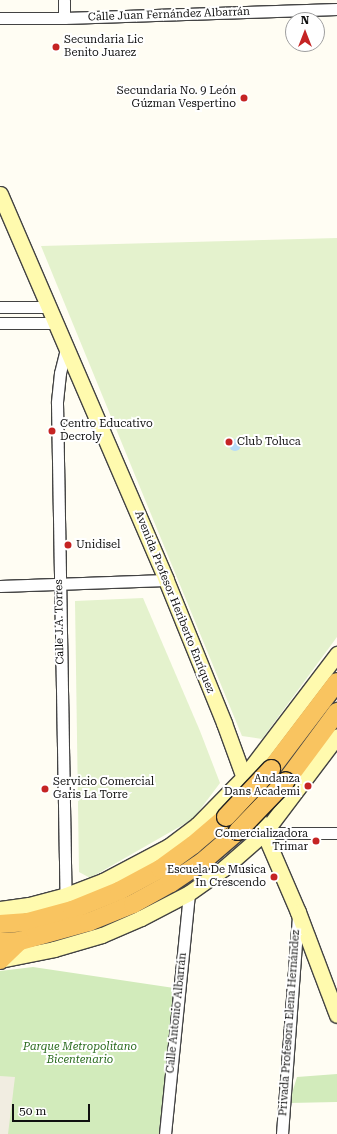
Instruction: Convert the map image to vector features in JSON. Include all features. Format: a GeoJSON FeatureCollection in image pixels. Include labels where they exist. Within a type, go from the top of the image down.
{"type":"FeatureCollection","features":[{"type":"Feature","properties":{"kind":"highway"},"geometry":{"type":"LineString","coordinates":[[0,924],[28,922],[72,910],[119,891],[160,869],[193,845],[226,817],[271,769],[337,682]]}},
{"type":"Feature","properties":{"kind":"highway"},"geometry":{"type":"LineString","coordinates":[[0,942],[20,941],[89,922],[133,904],[171,883],[202,862],[238,831],[286,781],[337,712]]}},
{"type":"Feature","properties":{"kind":"highway"},"geometry":{"type":"LineString","coordinates":[[0,960],[20,941]]}},
{"type":"Feature","properties":{"kind":"main road","name":"Avenida Profesor Heriberto Enríquez"},"geometry":{"type":"LineString","coordinates":[[0,194],[166,580],[224,723],[264,833],[298,912],[337,1014]]}},
{"type":"Feature","properties":{"kind":"main road"},"geometry":{"type":"LineString","coordinates":[[0,909],[29,905],[66,896],[103,881],[169,846],[197,825],[243,778],[337,654]]}},
{"type":"Feature","properties":{"kind":"main road"},"geometry":{"type":"LineString","coordinates":[[0,960],[54,949],[102,935],[141,918],[189,893],[224,868],[264,833],[337,736]]}},
{"type":"Feature","properties":{"kind":"street"},"geometry":{"type":"LineString","coordinates":[[64,0],[64,18]]}},
{"type":"Feature","properties":{"kind":"street","name":"Calle Juan Fernández Albarrán"},"geometry":{"type":"LineString","coordinates":[[0,18],[64,18],[337,9]]}},
{"type":"Feature","properties":{"kind":"street"},"geometry":{"type":"LineString","coordinates":[[0,308],[48,307]]}},
{"type":"Feature","properties":{"kind":"street"},"geometry":{"type":"LineString","coordinates":[[0,323],[55,323]]}},
{"type":"Feature","properties":{"kind":"street","name":"Calle J.A. Torres"},"geometry":{"type":"LineString","coordinates":[[66,349],[60,373],[57,403],[59,584],[66,896]]}},
{"type":"Feature","properties":{"kind":"street"},"geometry":{"type":"LineString","coordinates":[[0,586],[166,580]]}},
{"type":"Feature","properties":{"kind":"street"},"geometry":{"type":"LineString","coordinates":[[264,833],[337,833]]}},
{"type":"Feature","properties":{"kind":"street","name":"Calle Antonio Albarrán"},"geometry":{"type":"LineString","coordinates":[[165,1134],[189,893]]}},
{"type":"Feature","properties":{"kind":"street","name":"Privada Profesora Elena Hernández"},"geometry":{"type":"LineString","coordinates":[[282,1134],[298,912]]}},
{"type":"Feature","properties":{"kind":"green space","name":"Club Toluca"},"geometry":{"type":"Polygon","coordinates":[[[337,238],[337,637],[262,739],[242,736],[41,246],[337,238]]]}},
{"type":"Feature","properties":{"kind":"green space"},"geometry":{"type":"Polygon","coordinates":[[[143,598],[200,731],[220,783],[193,819],[90,878],[79,872],[75,601],[143,598]]]}},
{"type":"Feature","properties":{"kind":"green space","name":"Parque Metropolitano Bicentenario"},"geometry":{"type":"Polygon","coordinates":[[[33,967],[174,988],[159,1134],[0,1134],[0,971],[33,967]]]}},
{"type":"Feature","properties":{"kind":"green space"},"geometry":{"type":"Polygon","coordinates":[[[337,1074],[337,1102],[289,1103],[297,1077],[337,1074]]]}},
{"type":"Feature","properties":{"kind":"shaded area"},"geometry":{"type":"Polygon","coordinates":[[[0,1076],[15,1077],[8,1134],[0,1134],[0,1076]]]}},
{"type":"Feature","properties":{"kind":"water"},"geometry":{"type":"Polygon","coordinates":[[[233,439],[237,439],[241,445],[237,451],[233,451],[229,447],[229,443],[233,439]]]}},
{"type":"Feature","properties":{"kind":"place","name":"Secundaria Lic Benito Juarez"},"geometry":{"type":"Point","coordinates":[56,47]}},
{"type":"Feature","properties":{"kind":"place","name":"Secundaria No. 9 León Gúzman Vespertino"},"geometry":{"type":"Point","coordinates":[244,98]}},
{"type":"Feature","properties":{"kind":"place","name":"Centro Educativo Decroly"},"geometry":{"type":"Point","coordinates":[52,431]}},
{"type":"Feature","properties":{"kind":"place","name":"Club Toluca"},"geometry":{"type":"Point","coordinates":[229,442]}},
{"type":"Feature","properties":{"kind":"place","name":"Unidisel"},"geometry":{"type":"Point","coordinates":[68,545]}},
{"type":"Feature","properties":{"kind":"place","name":"Andanza Dans Academi"},"geometry":{"type":"Point","coordinates":[308,786]}},
{"type":"Feature","properties":{"kind":"place","name":"Servicio Comercial Garis La Torre"},"geometry":{"type":"Point","coordinates":[45,789]}},
{"type":"Feature","properties":{"kind":"place","name":"Comercializadora Trimar"},"geometry":{"type":"Point","coordinates":[316,841]}},
{"type":"Feature","properties":{"kind":"place","name":"Escuela De Musica In Crescendo"},"geometry":{"type":"Point","coordinates":[274,877]}}]}
